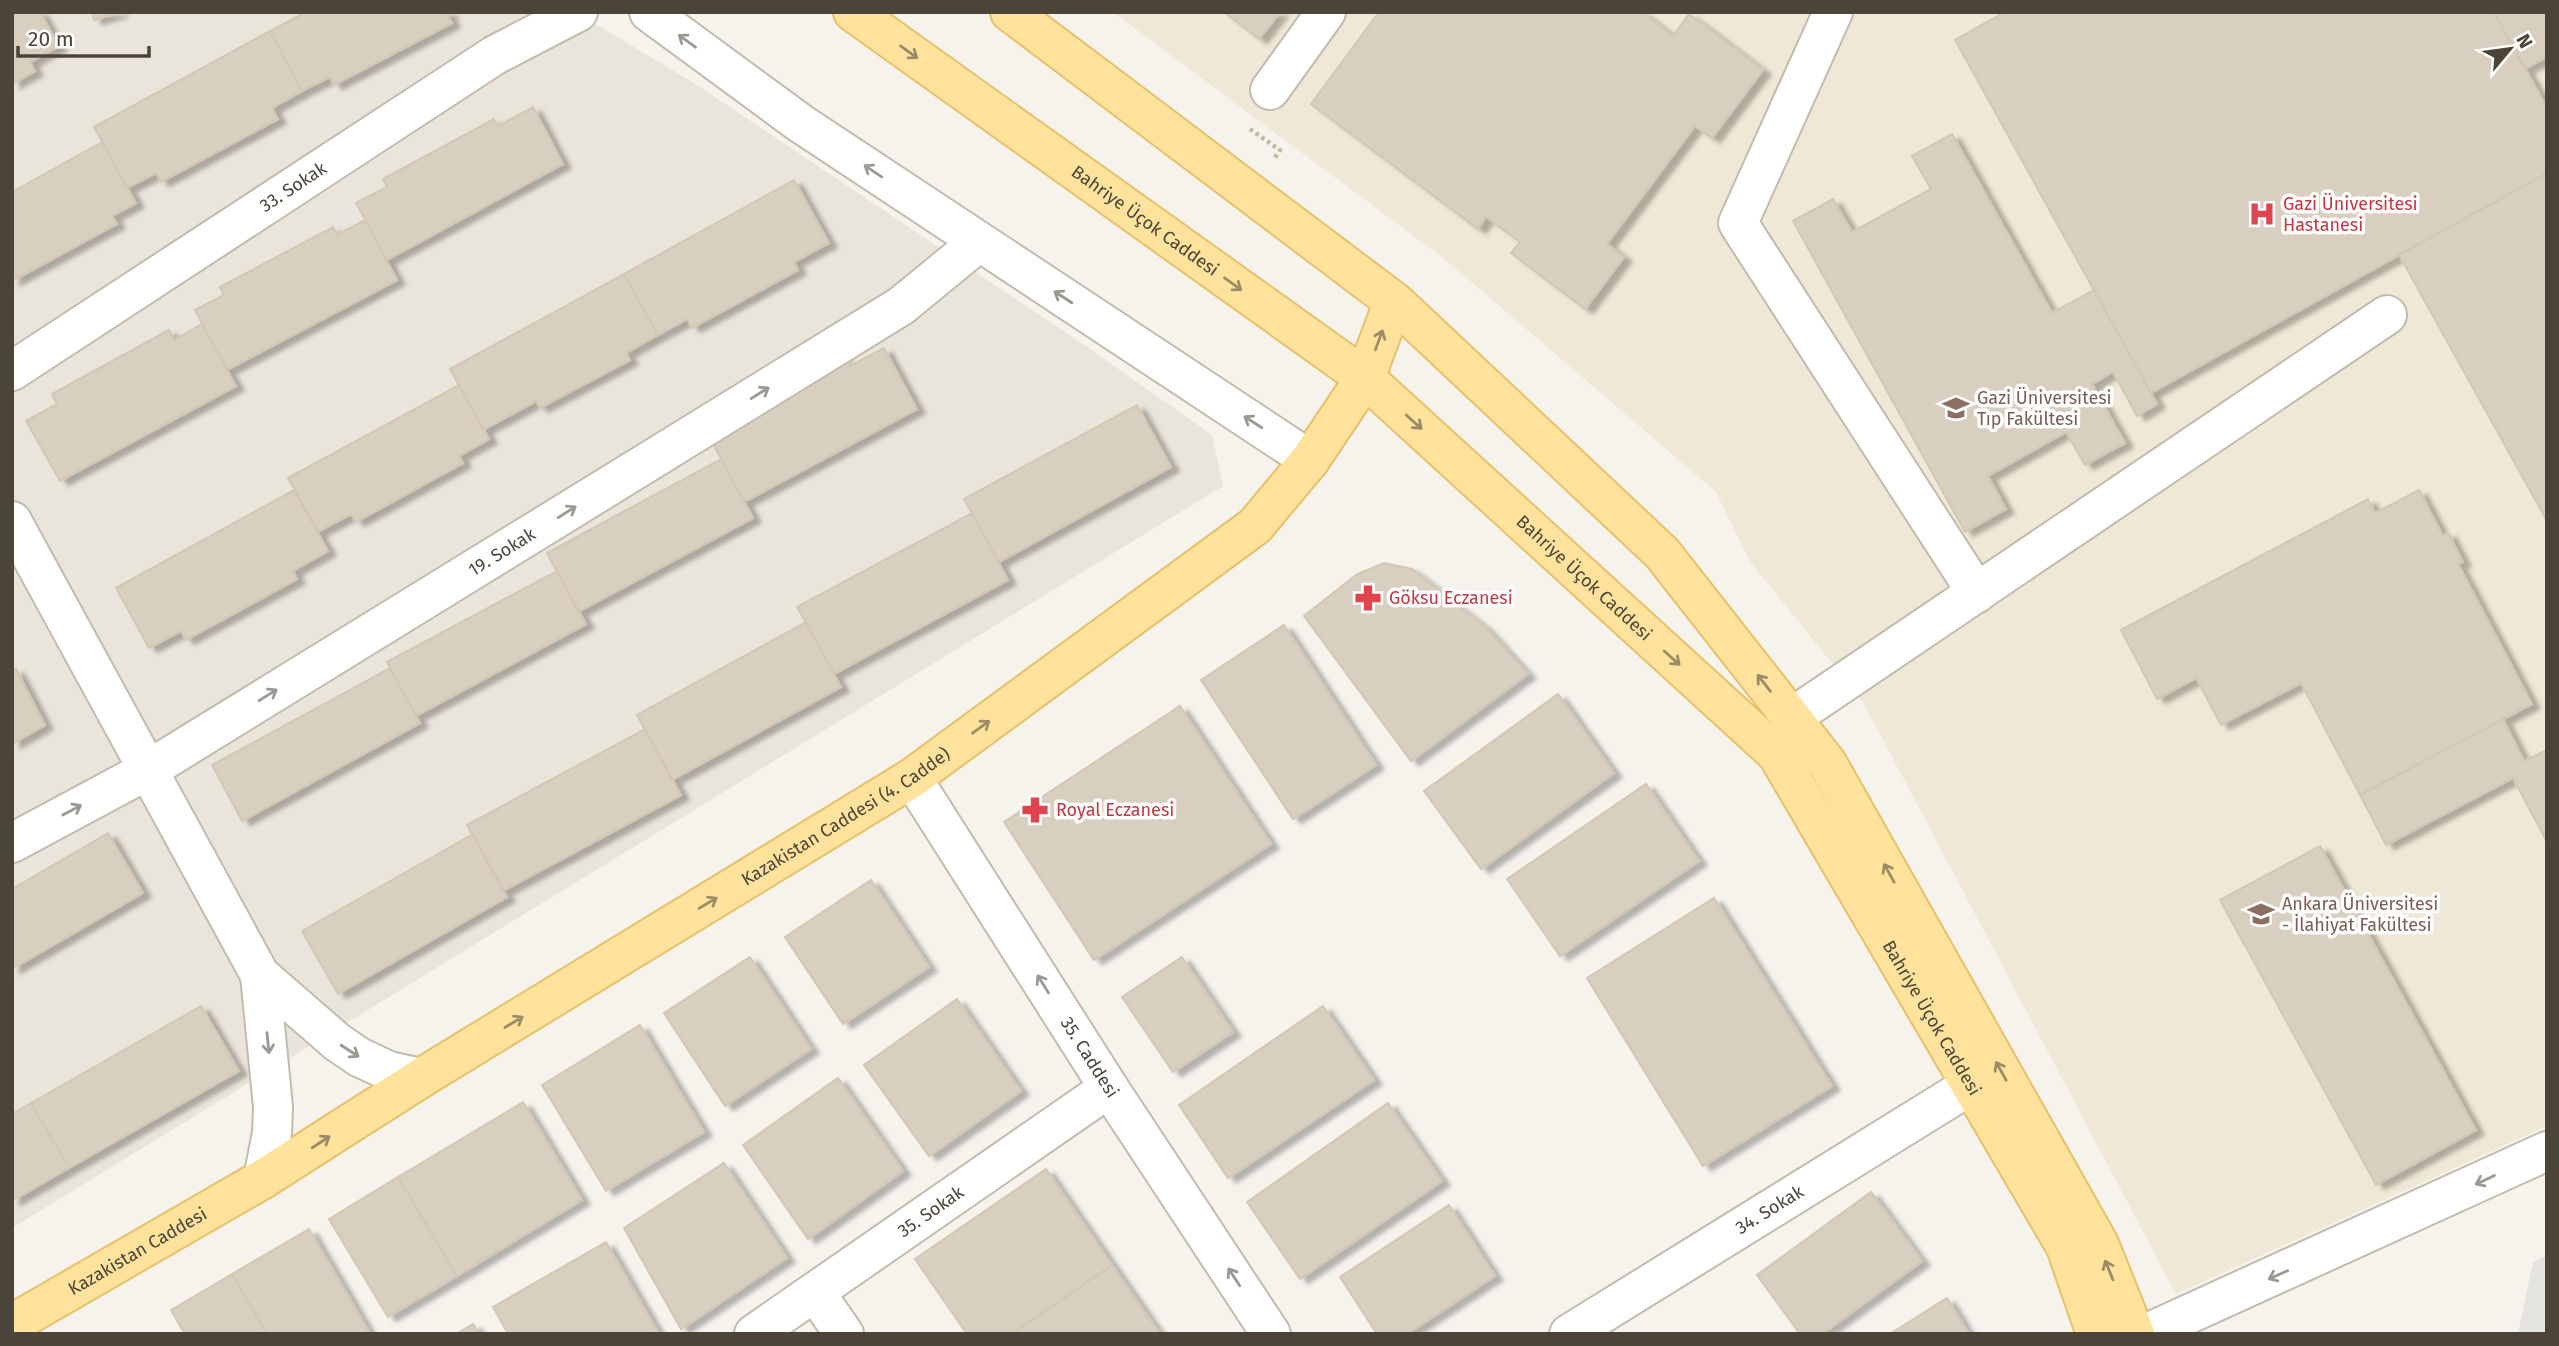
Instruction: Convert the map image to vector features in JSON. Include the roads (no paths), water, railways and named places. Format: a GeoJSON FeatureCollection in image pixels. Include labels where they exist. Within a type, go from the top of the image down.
{"type":"FeatureCollection","features":[{"type":"Feature","properties":{"kind":"main road","name":"Bahriye Üçok Caddesi"},"geometry":{"type":"LineString","coordinates":[[853,12],[1365,378],[1777,754],[2066,1247],[2096,1334]]}},
{"type":"Feature","properties":{"kind":"main road","name":"Bahriye Üçok Caddesi"},"geometry":{"type":"LineString","coordinates":[[1010,12],[1393,303],[1662,553],[1827,762],[2099,1244],[2135,1334]]}},
{"type":"Feature","properties":{"kind":"main road","name":"Kazakistan Caddesi (4. Cadde)"},"geometry":{"type":"LineString","coordinates":[[263,1179],[421,1078],[912,778],[1255,526],[1310,460],[1365,378],[1393,303]]}},
{"type":"Feature","properties":{"kind":"main road","name":"Kazakistan Caddesi"},"geometry":{"type":"LineString","coordinates":[[12,1324],[263,1179]]}},
{"type":"Feature","properties":{"kind":"street","name":"33. Sokak"},"geometry":{"type":"LineString","coordinates":[[12,371],[495,55],[578,12]]}},
{"type":"Feature","properties":{"kind":"street"},"geometry":{"type":"LineString","coordinates":[[649,12],[800,122],[1310,460]]}},
{"type":"Feature","properties":{"kind":"street"},"geometry":{"type":"LineString","coordinates":[[1270,90],[1326,12]]}},
{"type":"Feature","properties":{"kind":"street"},"geometry":{"type":"LineString","coordinates":[[1833,12],[1738,223],[1977,593]]}},
{"type":"Feature","properties":{"kind":"street","name":"19. Sokak"},"geometry":{"type":"LineString","coordinates":[[12,843],[148,770],[901,306],[979,242]]}},
{"type":"Feature","properties":{"kind":"street"},"geometry":{"type":"LineString","coordinates":[[1791,718],[2387,315]]}},
{"type":"Feature","properties":{"kind":"street"},"geometry":{"type":"LineString","coordinates":[[12,521],[260,975],[337,1042],[359,1057],[389,1071],[421,1078]]}},
{"type":"Feature","properties":{"kind":"street","name":"35. Caddesi"},"geometry":{"type":"LineString","coordinates":[[912,778],[1109,1088],[1271,1334]]}},
{"type":"Feature","properties":{"kind":"street"},"geometry":{"type":"LineString","coordinates":[[260,975],[273,1107],[272,1133],[263,1179]]}},
{"type":"Feature","properties":{"kind":"street","name":"34. Sokak"},"geometry":{"type":"LineString","coordinates":[[1569,1334],[1971,1085]]}},
{"type":"Feature","properties":{"kind":"street","name":"35. Sokak"},"geometry":{"type":"LineString","coordinates":[[754,1334],[1109,1088]]}},
{"type":"Feature","properties":{"kind":"street"},"geometry":{"type":"LineString","coordinates":[[2145,1334],[2547,1151]]}},
{"type":"Feature","properties":{"kind":"street"},"geometry":{"type":"LineString","coordinates":[[815,1292],[844,1334]]}},
{"type":"Feature","properties":{"kind":"place","name":"Gazi Üniversitesi Hastanesi"},"geometry":{"type":"Point","coordinates":[2262,214]}},
{"type":"Feature","properties":{"kind":"place","name":"Gazi Üniversitesi Tıp Fakültesi"},"geometry":{"type":"Point","coordinates":[1956,408]}},
{"type":"Feature","properties":{"kind":"place","name":"Göksu Eczanesi"},"geometry":{"type":"Point","coordinates":[1368,598]}},
{"type":"Feature","properties":{"kind":"place","name":"Royal Eczanesi"},"geometry":{"type":"Point","coordinates":[1035,810]}},
{"type":"Feature","properties":{"kind":"place","name":"Ankara Üniversitesi - İlahiyat Fakültesi"},"geometry":{"type":"Point","coordinates":[2261,914]}}]}
